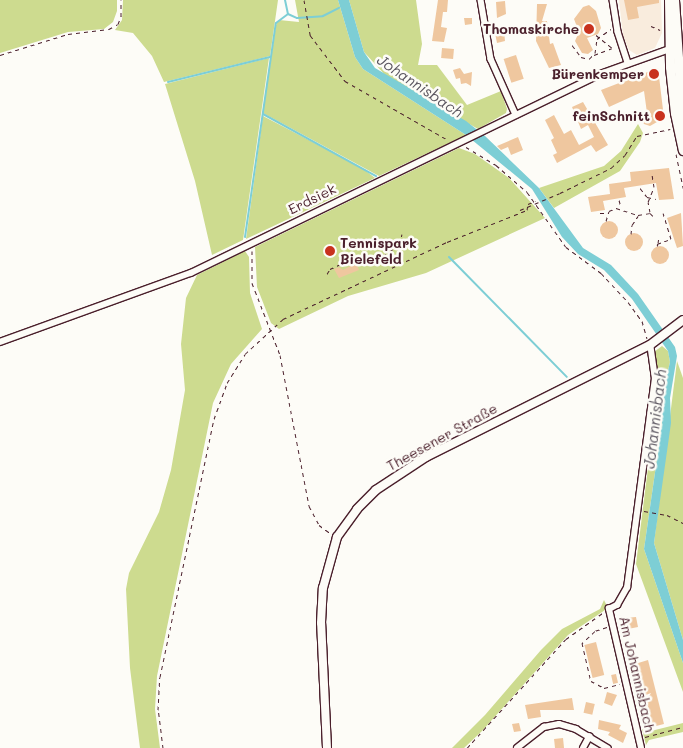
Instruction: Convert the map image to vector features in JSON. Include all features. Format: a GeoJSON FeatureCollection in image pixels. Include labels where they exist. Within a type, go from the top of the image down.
{"type":"FeatureCollection","features":[{"type":"Feature","properties":{"kind":"main road"},"geometry":{"type":"LineString","coordinates":[[669,0],[678,46],[675,113],[683,150]]}},
{"type":"Feature","properties":{"kind":"main road"},"geometry":{"type":"LineString","coordinates":[[674,0],[683,130]]}},
{"type":"Feature","properties":{"kind":"street"},"geometry":{"type":"LineString","coordinates":[[481,0],[489,50],[516,115]]}},
{"type":"Feature","properties":{"kind":"street"},"geometry":{"type":"LineString","coordinates":[[613,0],[617,28],[628,64]]}},
{"type":"Feature","properties":{"kind":"street"},"geometry":{"type":"LineString","coordinates":[[676,13],[683,22]]}},
{"type":"Feature","properties":{"kind":"street","name":"Erdsiek"},"geometry":{"type":"LineString","coordinates":[[0,342],[191,273],[516,115],[628,64],[678,46]]}},
{"type":"Feature","properties":{"kind":"street","name":"Theesener Straße"},"geometry":{"type":"LineString","coordinates":[[327,748],[321,603],[326,570],[337,537],[357,509],[398,473],[650,346],[668,334],[683,320]]}},
{"type":"Feature","properties":{"kind":"street","name":"Am Johannisbach"},"geometry":{"type":"LineString","coordinates":[[641,748],[610,609],[617,604],[627,588],[655,379],[650,346]]}},
{"type":"Feature","properties":{"kind":"street"},"geometry":{"type":"LineString","coordinates":[[517,748],[533,734],[554,724],[565,725],[608,748]]}},
{"type":"Feature","properties":{"kind":"street"},"geometry":{"type":"LineString","coordinates":[[583,748],[588,737]]}},
{"type":"Feature","properties":{"kind":"path"},"geometry":{"type":"LineString","coordinates":[[0,55],[68,34],[109,29],[118,24],[121,16],[121,0]]}},
{"type":"Feature","properties":{"kind":"path"},"geometry":{"type":"LineString","coordinates":[[304,0],[305,22],[310,34],[345,81],[496,165],[535,201],[566,247],[601,273],[628,302],[642,321],[650,346]]}},
{"type":"Feature","properties":{"kind":"path"},"geometry":{"type":"LineString","coordinates":[[651,26],[664,32]]}},
{"type":"Feature","properties":{"kind":"path"},"geometry":{"type":"LineString","coordinates":[[597,39],[605,31],[617,28]]}},
{"type":"Feature","properties":{"kind":"path"},"geometry":{"type":"LineString","coordinates":[[594,55],[596,35]]}},
{"type":"Feature","properties":{"kind":"path"},"geometry":{"type":"LineString","coordinates":[[572,45],[584,59],[612,48],[597,39]]}},
{"type":"Feature","properties":{"kind":"path"},"geometry":{"type":"LineString","coordinates":[[163,748],[158,710],[160,677],[214,420],[227,383],[245,354],[269,328],[321,300],[611,168],[625,154],[637,136],[671,129]]}},
{"type":"Feature","properties":{"kind":"path"},"geometry":{"type":"LineString","coordinates":[[652,174],[654,187],[649,199],[650,213],[653,216]]}},
{"type":"Feature","properties":{"kind":"path"},"geometry":{"type":"LineString","coordinates":[[640,188],[649,199]]}},
{"type":"Feature","properties":{"kind":"path"},"geometry":{"type":"LineString","coordinates":[[649,199],[656,199]]}},
{"type":"Feature","properties":{"kind":"path"},"geometry":{"type":"LineString","coordinates":[[619,200],[621,208]]}},
{"type":"Feature","properties":{"kind":"path"},"geometry":{"type":"LineString","coordinates":[[520,210],[527,210],[528,204],[535,201]]}},
{"type":"Feature","properties":{"kind":"path"},"geometry":{"type":"LineString","coordinates":[[600,213],[608,213],[621,208],[638,215],[650,213]]}},
{"type":"Feature","properties":{"kind":"path"},"geometry":{"type":"LineString","coordinates":[[606,221],[608,213]]}},
{"type":"Feature","properties":{"kind":"path"},"geometry":{"type":"LineString","coordinates":[[657,244],[671,239],[663,213]]}},
{"type":"Feature","properties":{"kind":"path"},"geometry":{"type":"LineString","coordinates":[[632,234],[632,225],[638,215]]}},
{"type":"Feature","properties":{"kind":"path"},"geometry":{"type":"LineString","coordinates":[[327,274],[344,261],[351,259],[365,264],[383,256],[400,244],[402,234]]}},
{"type":"Feature","properties":{"kind":"path"},"geometry":{"type":"LineString","coordinates":[[658,246],[659,237]]}},
{"type":"Feature","properties":{"kind":"path"},"geometry":{"type":"LineString","coordinates":[[250,244],[253,255],[252,283],[280,355],[309,506],[319,525],[337,537]]}},
{"type":"Feature","properties":{"kind":"path"},"geometry":{"type":"LineString","coordinates":[[644,511],[667,515],[683,523]]}},
{"type":"Feature","properties":{"kind":"path"},"geometry":{"type":"LineString","coordinates":[[467,748],[566,639],[610,609]]}},
{"type":"Feature","properties":{"kind":"path"},"geometry":{"type":"LineString","coordinates":[[613,626],[595,631],[582,643],[588,671],[591,681],[604,688],[626,683]]}},
{"type":"Feature","properties":{"kind":"path"},"geometry":{"type":"LineString","coordinates":[[639,738],[683,727]]}},
{"type":"Feature","properties":{"kind":"shaded area"},"geometry":{"type":"Polygon","coordinates":[[[619,0],[661,0],[662,33],[655,48],[637,55],[629,50],[623,35],[619,0]]]}},
{"type":"Feature","properties":{"kind":"green space"},"geometry":{"type":"Polygon","coordinates":[[[0,0],[117,0],[117,11],[113,22],[104,29],[68,32],[0,53],[0,0]]]}},
{"type":"Feature","properties":{"kind":"green space"},"geometry":{"type":"Polygon","coordinates":[[[123,0],[278,0],[270,56],[164,82],[152,56],[133,33],[115,30],[122,20],[123,0]]]}},
{"type":"Feature","properties":{"kind":"green space"},"geometry":{"type":"Polygon","coordinates":[[[295,0],[338,0],[355,57],[363,69],[466,135],[379,176],[263,113],[276,25],[279,20],[299,22],[295,0]]]}},
{"type":"Feature","properties":{"kind":"green space"},"geometry":{"type":"Polygon","coordinates":[[[349,0],[416,0],[422,44],[418,65],[437,65],[467,105],[501,91],[507,109],[506,113],[478,129],[386,76],[364,52],[349,0]]]}},
{"type":"Feature","properties":{"kind":"green space"},"geometry":{"type":"Polygon","coordinates":[[[269,58],[243,240],[212,255],[195,181],[165,84],[269,58]]]}},
{"type":"Feature","properties":{"kind":"green space"},"geometry":{"type":"Polygon","coordinates":[[[263,116],[362,168],[375,178],[246,239],[263,116]]]}},
{"type":"Feature","properties":{"kind":"green space"},"geometry":{"type":"Polygon","coordinates":[[[638,124],[643,133],[640,142],[620,171],[554,208],[539,188],[604,166],[621,151],[638,124]]]}},
{"type":"Feature","properties":{"kind":"green space"},"geometry":{"type":"Polygon","coordinates":[[[459,148],[475,154],[509,178],[545,218],[426,273],[348,296],[279,329],[271,323],[257,287],[255,247],[459,148]]]}},
{"type":"Feature","properties":{"kind":"green space"},"geometry":{"type":"Polygon","coordinates":[[[245,251],[249,257],[250,293],[262,329],[231,364],[213,403],[157,676],[155,709],[160,748],[140,748],[130,668],[126,589],[129,573],[159,512],[171,470],[185,390],[181,344],[186,298],[197,275],[245,251]]]}},
{"type":"Feature","properties":{"kind":"green space"},"geometry":{"type":"Polygon","coordinates":[[[662,346],[668,351],[670,362],[662,396],[662,424],[644,549],[683,663],[683,692],[636,564],[659,380],[654,352],[662,346]]]}},
{"type":"Feature","properties":{"kind":"green space"},"geometry":{"type":"Polygon","coordinates":[[[677,361],[683,378],[683,640],[654,543],[677,361]]]}},
{"type":"Feature","properties":{"kind":"green space"},"geometry":{"type":"Polygon","coordinates":[[[604,600],[608,608],[568,635],[482,731],[464,748],[452,748],[485,715],[541,650],[562,629],[600,609],[604,600]]]}},
{"type":"Feature","properties":{"kind":"green space"},"geometry":{"type":"Polygon","coordinates":[[[683,723],[683,732],[649,740],[646,745],[642,729],[647,732],[683,723]]]}},
{"type":"Feature","properties":{"kind":"water"},"geometry":{"type":"Polygon","coordinates":[[[338,0],[349,0],[364,52],[375,68],[466,121],[485,136],[539,188],[583,248],[611,265],[638,294],[675,347],[677,356],[670,398],[671,423],[654,543],[683,640],[683,663],[644,549],[662,424],[662,396],[670,362],[668,351],[632,299],[604,270],[578,254],[562,237],[532,189],[466,135],[363,69],[355,57],[338,0]]]}},
{"type":"Feature","properties":{"kind":"building"},"geometry":{"type":"Polygon","coordinates":[[[438,0],[448,0],[447,12],[443,12],[441,27],[447,28],[444,42],[432,41],[438,0]]]}},
{"type":"Feature","properties":{"kind":"building"},"geometry":{"type":"Polygon","coordinates":[[[624,0],[659,0],[659,3],[637,7],[639,18],[628,20],[624,0]]]}},
{"type":"Feature","properties":{"kind":"building"},"geometry":{"type":"Polygon","coordinates":[[[505,1],[506,14],[497,18],[496,2],[505,1]]]}},
{"type":"Feature","properties":{"kind":"building"},"geometry":{"type":"Polygon","coordinates":[[[537,4],[547,4],[542,21],[547,21],[550,44],[553,43],[561,65],[549,68],[536,41],[537,4]]]}},
{"type":"Feature","properties":{"kind":"building","name":"Thomaskirche"},"geometry":{"type":"Polygon","coordinates":[[[589,5],[596,11],[601,28],[598,34],[587,38],[593,50],[588,54],[582,53],[575,41],[579,32],[574,19],[583,7],[589,5]]]}},
{"type":"Feature","properties":{"kind":"building"},"geometry":{"type":"Polygon","coordinates":[[[464,18],[472,18],[472,24],[465,25],[464,18]]]}},
{"type":"Feature","properties":{"kind":"building"},"geometry":{"type":"Polygon","coordinates":[[[504,31],[505,41],[497,43],[495,33],[504,31]]]}},
{"type":"Feature","properties":{"kind":"building"},"geometry":{"type":"Polygon","coordinates":[[[442,48],[454,49],[453,59],[441,58],[442,48]]]}},
{"type":"Feature","properties":{"kind":"building"},"geometry":{"type":"Polygon","coordinates":[[[516,55],[524,79],[511,83],[504,59],[516,55]]]}},
{"type":"Feature","properties":{"kind":"building"},"geometry":{"type":"Polygon","coordinates":[[[460,68],[464,74],[472,72],[471,86],[466,83],[461,84],[460,78],[456,79],[453,70],[460,68]]]}},
{"type":"Feature","properties":{"kind":"building"},"geometry":{"type":"Polygon","coordinates":[[[658,68],[664,118],[650,126],[644,124],[640,116],[647,113],[644,91],[609,107],[601,90],[658,68]]]}},
{"type":"Feature","properties":{"kind":"building"},"geometry":{"type":"Polygon","coordinates":[[[583,102],[608,145],[596,152],[591,145],[557,163],[553,155],[557,153],[551,140],[554,138],[545,120],[554,115],[564,134],[571,130],[579,145],[594,137],[588,125],[581,129],[572,107],[583,102]]]}},
{"type":"Feature","properties":{"kind":"building"},"geometry":{"type":"Polygon","coordinates":[[[518,137],[523,150],[511,155],[508,147],[501,150],[497,146],[518,137]]]}},
{"type":"Feature","properties":{"kind":"building"},"geometry":{"type":"Polygon","coordinates":[[[669,168],[674,199],[659,200],[656,183],[624,188],[626,197],[603,201],[605,210],[591,212],[588,197],[610,194],[609,184],[631,181],[630,172],[669,168]]]}},
{"type":"Feature","properties":{"kind":"building"},"geometry":{"type":"Polygon","coordinates":[[[681,213],[683,246],[677,248],[667,218],[681,213]]]}},
{"type":"Feature","properties":{"kind":"building"},"geometry":{"type":"Polygon","coordinates":[[[609,221],[615,224],[618,230],[615,236],[609,239],[603,236],[600,230],[603,224],[609,221]]]}},
{"type":"Feature","properties":{"kind":"building"},"geometry":{"type":"Polygon","coordinates":[[[634,233],[640,236],[643,242],[640,248],[634,251],[628,248],[625,242],[628,236],[634,233]]]}},
{"type":"Feature","properties":{"kind":"building"},"geometry":{"type":"Polygon","coordinates":[[[660,246],[666,249],[669,255],[666,261],[660,264],[654,261],[651,255],[654,249],[660,246]]]}},
{"type":"Feature","properties":{"kind":"building"},"geometry":{"type":"Polygon","coordinates":[[[356,263],[359,270],[339,278],[334,269],[339,267],[343,270],[356,263]]]}},
{"type":"Feature","properties":{"kind":"building"},"geometry":{"type":"Polygon","coordinates":[[[636,617],[638,627],[628,629],[625,618],[636,617]]]}},
{"type":"Feature","properties":{"kind":"building"},"geometry":{"type":"Polygon","coordinates":[[[596,642],[604,675],[593,678],[584,645],[596,642]]]}},
{"type":"Feature","properties":{"kind":"building"},"geometry":{"type":"Polygon","coordinates":[[[648,660],[664,724],[652,727],[648,706],[645,704],[651,693],[643,696],[635,675],[635,664],[648,660]]]}},
{"type":"Feature","properties":{"kind":"building"},"geometry":{"type":"Polygon","coordinates":[[[616,674],[618,683],[613,684],[611,675],[616,674]]]}},
{"type":"Feature","properties":{"kind":"building"},"geometry":{"type":"Polygon","coordinates":[[[607,692],[617,695],[612,706],[604,703],[607,692]]]}},
{"type":"Feature","properties":{"kind":"building"},"geometry":{"type":"Polygon","coordinates":[[[572,698],[574,710],[540,710],[541,717],[528,719],[525,705],[572,698]]]}},
{"type":"Feature","properties":{"kind":"building"},"geometry":{"type":"Polygon","coordinates":[[[586,702],[595,704],[592,715],[584,713],[586,702]]]}},
{"type":"Feature","properties":{"kind":"building"},"geometry":{"type":"Polygon","coordinates":[[[599,720],[621,725],[619,729],[627,733],[623,743],[608,735],[610,732],[598,729],[599,720]]]}},
{"type":"Feature","properties":{"kind":"building"},"geometry":{"type":"Polygon","coordinates":[[[519,723],[521,731],[514,732],[512,724],[519,723]]]}},
{"type":"Feature","properties":{"kind":"building"},"geometry":{"type":"Polygon","coordinates":[[[563,738],[564,748],[555,748],[554,739],[563,738]]]}},
{"type":"Feature","properties":{"kind":"waterway"},"geometry":{"type":"LineString","coordinates":[[285,0],[288,14],[297,18],[323,16],[339,8]]}},
{"type":"Feature","properties":{"kind":"waterway"},"geometry":{"type":"LineString","coordinates":[[245,237],[276,23],[288,14]]}},
{"type":"Feature","properties":{"kind":"waterway"},"geometry":{"type":"LineString","coordinates":[[168,82],[270,57]]}},
{"type":"Feature","properties":{"kind":"waterway"},"geometry":{"type":"LineString","coordinates":[[263,114],[376,176]]}},
{"type":"Feature","properties":{"kind":"waterway"},"geometry":{"type":"LineString","coordinates":[[449,257],[567,377]]}},
{"type":"Feature","properties":{"kind":"place","name":"Thomaskirche"},"geometry":{"type":"Point","coordinates":[589,29]}},
{"type":"Feature","properties":{"kind":"place","name":"Bürenkemper"},"geometry":{"type":"Point","coordinates":[654,74]}},
{"type":"Feature","properties":{"kind":"place","name":"feinSchnitt"},"geometry":{"type":"Point","coordinates":[660,116]}},
{"type":"Feature","properties":{"kind":"place","name":"Tennispark Bielefeld"},"geometry":{"type":"Point","coordinates":[330,251]}},
{"type":"Feature","properties":{"kind":"water label","name":"Johannisbach"},"geometry":{"type":"Point","coordinates":[420,86]}},
{"type":"Feature","properties":{"kind":"water label","name":"Johannisbach"},"geometry":{"type":"Point","coordinates":[655,419]}}]}
